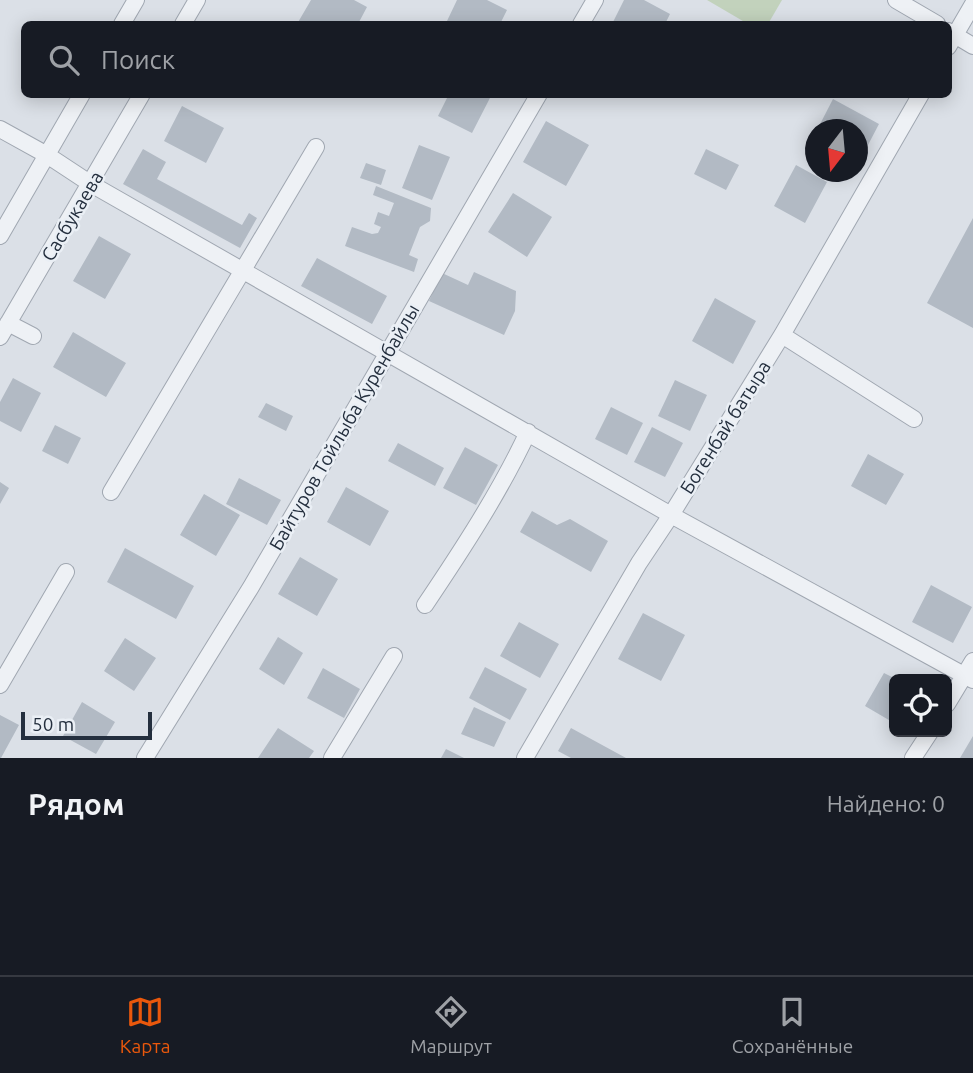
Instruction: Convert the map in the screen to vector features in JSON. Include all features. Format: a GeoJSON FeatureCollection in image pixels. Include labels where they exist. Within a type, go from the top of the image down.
{"type":"FeatureCollection","features":[{"type":"Feature","properties":{"kind":"street"},"geometry":{"type":"LineString","coordinates":[[124,21],[136,0]]}},
{"type":"Feature","properties":{"kind":"street"},"geometry":{"type":"LineString","coordinates":[[185,21],[197,0]]}},
{"type":"Feature","properties":{"kind":"street"},"geometry":{"type":"LineString","coordinates":[[583,21],[595,0]]}},
{"type":"Feature","properties":{"kind":"street"},"geometry":{"type":"LineString","coordinates":[[896,0],[932,21]]}},
{"type":"Feature","properties":{"kind":"street"},"geometry":{"type":"LineString","coordinates":[[952,36],[973,4]]}},
{"type":"Feature","properties":{"kind":"street"},"geometry":{"type":"LineString","coordinates":[[952,38],[973,46]]}},
{"type":"Feature","properties":{"kind":"street"},"geometry":{"type":"LineString","coordinates":[[0,236],[80,98]]}},
{"type":"Feature","properties":{"kind":"street","name":"Сасбукаева"},"geometry":{"type":"LineString","coordinates":[[4,330],[140,98]]}},
{"type":"Feature","properties":{"kind":"street","name":"Байтуров Тойлыба Куренбайлы"},"geometry":{"type":"LineString","coordinates":[[145,758],[251,587],[537,98]]}},
{"type":"Feature","properties":{"kind":"street","name":"Богенбай батыра"},"geometry":{"type":"LineString","coordinates":[[525,758],[614,604],[782,335],[919,98]]}},
{"type":"Feature","properties":{"kind":"street"},"geometry":{"type":"LineString","coordinates":[[0,129],[91,184],[671,514],[969,678]]}},
{"type":"Feature","properties":{"kind":"street"},"geometry":{"type":"LineString","coordinates":[[111,492],[316,147]]}},
{"type":"Feature","properties":{"kind":"street"},"geometry":{"type":"LineString","coordinates":[[4,330],[33,336]]}},
{"type":"Feature","properties":{"kind":"street"},"geometry":{"type":"LineString","coordinates":[[782,335],[914,419]]}},
{"type":"Feature","properties":{"kind":"street"},"geometry":{"type":"LineString","coordinates":[[425,605],[516,458],[528,432]]}},
{"type":"Feature","properties":{"kind":"street"},"geometry":{"type":"LineString","coordinates":[[0,685],[66,572]]}},
{"type":"Feature","properties":{"kind":"street"},"geometry":{"type":"LineString","coordinates":[[332,758],[394,656]]}},
{"type":"Feature","properties":{"kind":"street"},"geometry":{"type":"LineString","coordinates":[[952,698],[969,678],[973,661]]}},
{"type":"Feature","properties":{"kind":"street"},"geometry":{"type":"LineString","coordinates":[[913,758],[927,737]]}},
{"type":"Feature","properties":{"kind":"green space"},"geometry":{"type":"Polygon","coordinates":[[[707,0],[782,0],[770,21],[743,21],[707,0]]]}},
{"type":"Feature","properties":{"kind":"building"},"geometry":{"type":"Polygon","coordinates":[[[311,0],[354,0],[367,7],[360,21],[299,21],[311,0]]]}},
{"type":"Feature","properties":{"kind":"building"},"geometry":{"type":"Polygon","coordinates":[[[457,0],[487,0],[507,10],[502,21],[447,21],[457,0]]]}},
{"type":"Feature","properties":{"kind":"building"},"geometry":{"type":"Polygon","coordinates":[[[624,0],[644,0],[670,14],[666,21],[614,21],[624,0]]]}},
{"type":"Feature","properties":{"kind":"building"},"geometry":{"type":"Polygon","coordinates":[[[447,98],[490,98],[472,133],[438,116],[447,98]]]}},
{"type":"Feature","properties":{"kind":"building"},"geometry":{"type":"Polygon","coordinates":[[[833,99],[879,124],[868,145],[868,119],[823,119],[833,99]]]}},
{"type":"Feature","properties":{"kind":"building"},"geometry":{"type":"Polygon","coordinates":[[[182,106],[224,128],[206,163],[164,141],[182,106]]]}},
{"type":"Feature","properties":{"kind":"building"},"geometry":{"type":"Polygon","coordinates":[[[546,121],[589,145],[566,186],[523,162],[546,121]]]}},
{"type":"Feature","properties":{"kind":"building"},"geometry":{"type":"Polygon","coordinates":[[[419,145],[450,157],[432,200],[402,188],[419,145]]]}},
{"type":"Feature","properties":{"kind":"building"},"geometry":{"type":"Polygon","coordinates":[[[143,149],[166,162],[157,179],[242,225],[249,213],[257,218],[240,248],[123,184],[143,149]]]}},
{"type":"Feature","properties":{"kind":"building"},"geometry":{"type":"Polygon","coordinates":[[[706,149],[739,165],[726,190],[694,174],[706,149]]]}},
{"type":"Feature","properties":{"kind":"building"},"geometry":{"type":"Polygon","coordinates":[[[366,163],[386,170],[381,185],[360,178],[366,163]]]}},
{"type":"Feature","properties":{"kind":"building"},"geometry":{"type":"Polygon","coordinates":[[[796,165],[805,170],[805,182],[827,182],[805,223],[774,206],[796,165]]]}},
{"type":"Feature","properties":{"kind":"building"},"geometry":{"type":"Polygon","coordinates":[[[376,186],[431,208],[430,221],[420,227],[409,255],[418,259],[414,272],[345,246],[352,227],[372,234],[378,233],[381,227],[374,224],[378,212],[389,216],[394,203],[373,195],[376,186]]]}},
{"type":"Feature","properties":{"kind":"building"},"geometry":{"type":"Polygon","coordinates":[[[513,193],[552,217],[527,257],[488,232],[513,193]]]}},
{"type":"Feature","properties":{"kind":"building"},"geometry":{"type":"Polygon","coordinates":[[[973,218],[973,328],[927,303],[973,218]]]}},
{"type":"Feature","properties":{"kind":"building"},"geometry":{"type":"Polygon","coordinates":[[[99,236],[131,254],[105,299],[73,281],[99,236]]]}},
{"type":"Feature","properties":{"kind":"building"},"geometry":{"type":"Polygon","coordinates":[[[317,258],[387,296],[372,324],[301,286],[317,258]]]}},
{"type":"Feature","properties":{"kind":"building"},"geometry":{"type":"Polygon","coordinates":[[[474,272],[516,291],[515,311],[504,335],[429,301],[442,273],[468,285],[474,272]]]}},
{"type":"Feature","properties":{"kind":"building"},"geometry":{"type":"Polygon","coordinates":[[[715,298],[756,321],[733,364],[692,341],[715,298]]]}},
{"type":"Feature","properties":{"kind":"building"},"geometry":{"type":"Polygon","coordinates":[[[73,332],[126,363],[106,397],[53,367],[73,332]]]}},
{"type":"Feature","properties":{"kind":"building"},"geometry":{"type":"Polygon","coordinates":[[[13,378],[41,393],[21,432],[0,421],[0,402],[13,378]]]}},
{"type":"Feature","properties":{"kind":"building"},"geometry":{"type":"Polygon","coordinates":[[[675,380],[707,395],[690,431],[658,416],[675,380]]]}},
{"type":"Feature","properties":{"kind":"building"},"geometry":{"type":"Polygon","coordinates":[[[266,403],[293,416],[286,431],[258,417],[266,403]]]}},
{"type":"Feature","properties":{"kind":"building"},"geometry":{"type":"Polygon","coordinates":[[[611,407],[643,423],[627,455],[595,439],[611,407]]]}},
{"type":"Feature","properties":{"kind":"building"},"geometry":{"type":"Polygon","coordinates":[[[55,425],[81,438],[68,464],[42,451],[55,425]]]}},
{"type":"Feature","properties":{"kind":"building"},"geometry":{"type":"Polygon","coordinates":[[[652,427],[683,443],[665,477],[634,462],[652,427]]]}},
{"type":"Feature","properties":{"kind":"building"},"geometry":{"type":"Polygon","coordinates":[[[398,443],[444,468],[435,486],[388,461],[398,443]]]}},
{"type":"Feature","properties":{"kind":"building"},"geometry":{"type":"Polygon","coordinates":[[[465,447],[498,465],[476,505],[443,488],[465,447]]]}},
{"type":"Feature","properties":{"kind":"building"},"geometry":{"type":"Polygon","coordinates":[[[868,454],[904,474],[886,505],[851,486],[868,454]]]}},
{"type":"Feature","properties":{"kind":"building"},"geometry":{"type":"Polygon","coordinates":[[[239,478],[281,500],[267,525],[226,504],[239,478]]]}},
{"type":"Feature","properties":{"kind":"building"},"geometry":{"type":"Polygon","coordinates":[[[0,482],[9,488],[0,504],[0,482]]]}},
{"type":"Feature","properties":{"kind":"building"},"geometry":{"type":"Polygon","coordinates":[[[346,487],[389,511],[370,546],[327,522],[346,487]]]}},
{"type":"Feature","properties":{"kind":"building"},"geometry":{"type":"Polygon","coordinates":[[[204,494],[240,515],[216,556],[180,535],[204,494]]]}},
{"type":"Feature","properties":{"kind":"building"},"geometry":{"type":"Polygon","coordinates":[[[532,511],[557,525],[570,519],[608,541],[591,572],[520,532],[532,511]]]}},
{"type":"Feature","properties":{"kind":"building"},"geometry":{"type":"Polygon","coordinates":[[[125,548],[194,586],[176,619],[107,582],[125,548]]]}},
{"type":"Feature","properties":{"kind":"building"},"geometry":{"type":"Polygon","coordinates":[[[300,557],[338,579],[317,616],[278,594],[300,557]]]}},
{"type":"Feature","properties":{"kind":"building"},"geometry":{"type":"Polygon","coordinates":[[[931,585],[972,607],[953,643],[912,622],[931,585]]]}},
{"type":"Feature","properties":{"kind":"building"},"geometry":{"type":"Polygon","coordinates":[[[643,613],[685,635],[661,681],[618,659],[643,613]]]}},
{"type":"Feature","properties":{"kind":"building"},"geometry":{"type":"Polygon","coordinates":[[[519,622],[559,644],[540,678],[500,656],[519,622]]]}},
{"type":"Feature","properties":{"kind":"building"},"geometry":{"type":"Polygon","coordinates":[[[278,637],[303,653],[284,685],[259,669],[278,637]]]}},
{"type":"Feature","properties":{"kind":"building"},"geometry":{"type":"Polygon","coordinates":[[[125,638],[156,658],[134,691],[104,671],[125,638]]]}},
{"type":"Feature","properties":{"kind":"building"},"geometry":{"type":"Polygon","coordinates":[[[485,667],[527,689],[510,720],[469,698],[485,667]]]}},
{"type":"Feature","properties":{"kind":"building"},"geometry":{"type":"Polygon","coordinates":[[[323,668],[360,689],[344,718],[307,698],[323,668]]]}},
{"type":"Feature","properties":{"kind":"building"},"geometry":{"type":"Polygon","coordinates":[[[884,673],[889,676],[889,720],[865,706],[884,673]]]}},
{"type":"Feature","properties":{"kind":"building"},"geometry":{"type":"Polygon","coordinates":[[[82,702],[115,722],[96,754],[63,736],[82,702]]]}},
{"type":"Feature","properties":{"kind":"building"},"geometry":{"type":"Polygon","coordinates":[[[474,707],[506,722],[494,747],[461,734],[474,707]]]}},
{"type":"Feature","properties":{"kind":"building"},"geometry":{"type":"Polygon","coordinates":[[[0,715],[19,725],[1,758],[0,758],[0,715]]]}},
{"type":"Feature","properties":{"kind":"building"},"geometry":{"type":"Polygon","coordinates":[[[278,728],[314,751],[309,758],[258,758],[278,728]]]}},
{"type":"Feature","properties":{"kind":"building"},"geometry":{"type":"Polygon","coordinates":[[[571,728],[626,758],[571,758],[558,751],[571,728]]]}},
{"type":"Feature","properties":{"kind":"building"},"geometry":{"type":"Polygon","coordinates":[[[973,736],[973,758],[960,758],[973,736]]]}},
{"type":"Feature","properties":{"kind":"building"},"geometry":{"type":"Polygon","coordinates":[[[446,749],[464,758],[441,758],[446,749]]]}}]}
